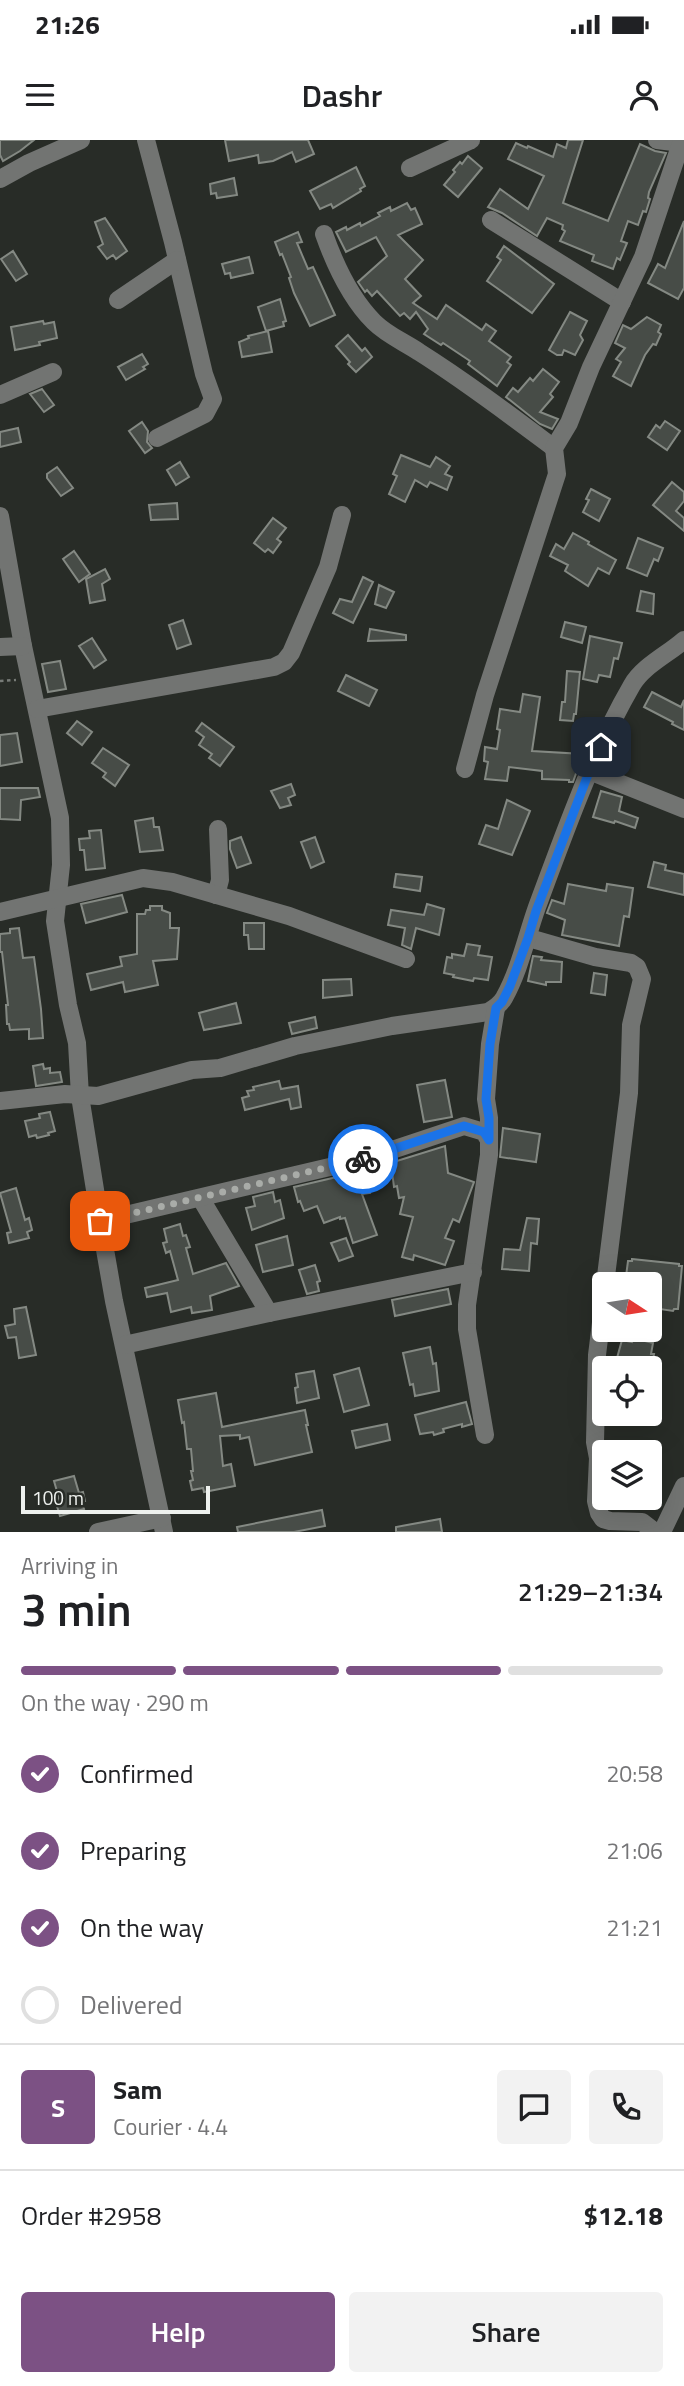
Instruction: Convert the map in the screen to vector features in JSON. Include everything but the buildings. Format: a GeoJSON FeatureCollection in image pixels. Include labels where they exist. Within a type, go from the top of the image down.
{"type":"FeatureCollection","features":[{"type":"Feature","properties":{"kind":"street"},"geometry":{"type":"LineString","coordinates":[[0,179],[81,140]]}},
{"type":"Feature","properties":{"kind":"street"},"geometry":{"type":"LineString","coordinates":[[146,140],[204,374],[213,399],[205,414],[157,438]]}},
{"type":"Feature","properties":{"kind":"street"},"geometry":{"type":"LineString","coordinates":[[410,168],[471,140]]}},
{"type":"Feature","properties":{"kind":"street"},"geometry":{"type":"LineString","coordinates":[[465,769],[485,695],[557,474],[554,448],[569,424],[591,367],[643,257],[682,141],[657,140]]}},
{"type":"Feature","properties":{"kind":"street"},"geometry":{"type":"LineString","coordinates":[[491,220],[622,302]]}},
{"type":"Feature","properties":{"kind":"street"},"geometry":{"type":"LineString","coordinates":[[324,234],[345,281],[375,323],[419,351],[554,448]]}},
{"type":"Feature","properties":{"kind":"street"},"geometry":{"type":"LineString","coordinates":[[118,300],[177,260]]}},
{"type":"Feature","properties":{"kind":"street"},"geometry":{"type":"LineString","coordinates":[[0,396],[53,372]]}},
{"type":"Feature","properties":{"kind":"street"},"geometry":{"type":"LineString","coordinates":[[37,709],[274,667],[284,662],[291,653],[328,566],[342,515]]}},
{"type":"Feature","properties":{"kind":"street"},"geometry":{"type":"LineString","coordinates":[[0,516],[23,646],[60,818],[61,865],[55,921],[76,1043],[80,1096],[100,1221],[163,1525],[98,1532]]}},
{"type":"Feature","properties":{"kind":"street"},"geometry":{"type":"LineString","coordinates":[[0,1101],[65,1094],[98,1096],[192,1070],[220,1068],[295,1046],[392,1026],[488,1012],[496,1008],[510,986],[589,772],[633,682],[643,669],[669,654],[684,640]]}},
{"type":"Feature","properties":{"kind":"street"},"geometry":{"type":"LineString","coordinates":[[0,647],[23,646]]}},
{"type":"Feature","properties":{"kind":"street"},"geometry":{"type":"LineString","coordinates":[[589,772],[684,809]]}},
{"type":"Feature","properties":{"kind":"street"},"geometry":{"type":"LineString","coordinates":[[216,895],[220,880],[218,830]]}},
{"type":"Feature","properties":{"kind":"street"},"geometry":{"type":"LineString","coordinates":[[0,912],[143,878],[172,882],[289,916],[406,959]]}},
{"type":"Feature","properties":{"kind":"street"},"geometry":{"type":"LineString","coordinates":[[528,938],[595,957],[631,963],[641,973],[642,979],[631,1025],[629,1093],[607,1272]]}},
{"type":"Feature","properties":{"kind":"street"},"geometry":{"type":"LineString","coordinates":[[485,1435],[467,1329],[467,1306],[489,1140],[486,1099],[496,1008]]}},
{"type":"Feature","properties":{"kind":"street"},"geometry":{"type":"LineString","coordinates":[[100,1221],[368,1158],[464,1126],[484,1132],[489,1140]]}},
{"type":"Feature","properties":{"kind":"street"},"geometry":{"type":"LineString","coordinates":[[201,1199],[269,1313]]}},
{"type":"Feature","properties":{"kind":"street"},"geometry":{"type":"LineString","coordinates":[[124,1345],[473,1272]]}},
{"type":"Feature","properties":{"kind":"street"},"geometry":{"type":"LineString","coordinates":[[599,1342],[595,1442],[599,1513],[603,1519],[610,1521],[642,1522],[656,1532]]}},
{"type":"Feature","properties":{"kind":"street"},"geometry":{"type":"LineString","coordinates":[[662,1532],[684,1486]]}},
{"type":"Feature","properties":{"kind":"way so far"},"geometry":{"type":"LineString","coordinates":[[100,1221],[363,1159]]}},
{"type":"Feature","properties":{"kind":"route"},"geometry":{"type":"LineString","coordinates":[[363,1159],[464,1126],[484,1132],[489,1140],[486,1099],[496,1008],[510,986],[536,911],[601,747]]}}]}
